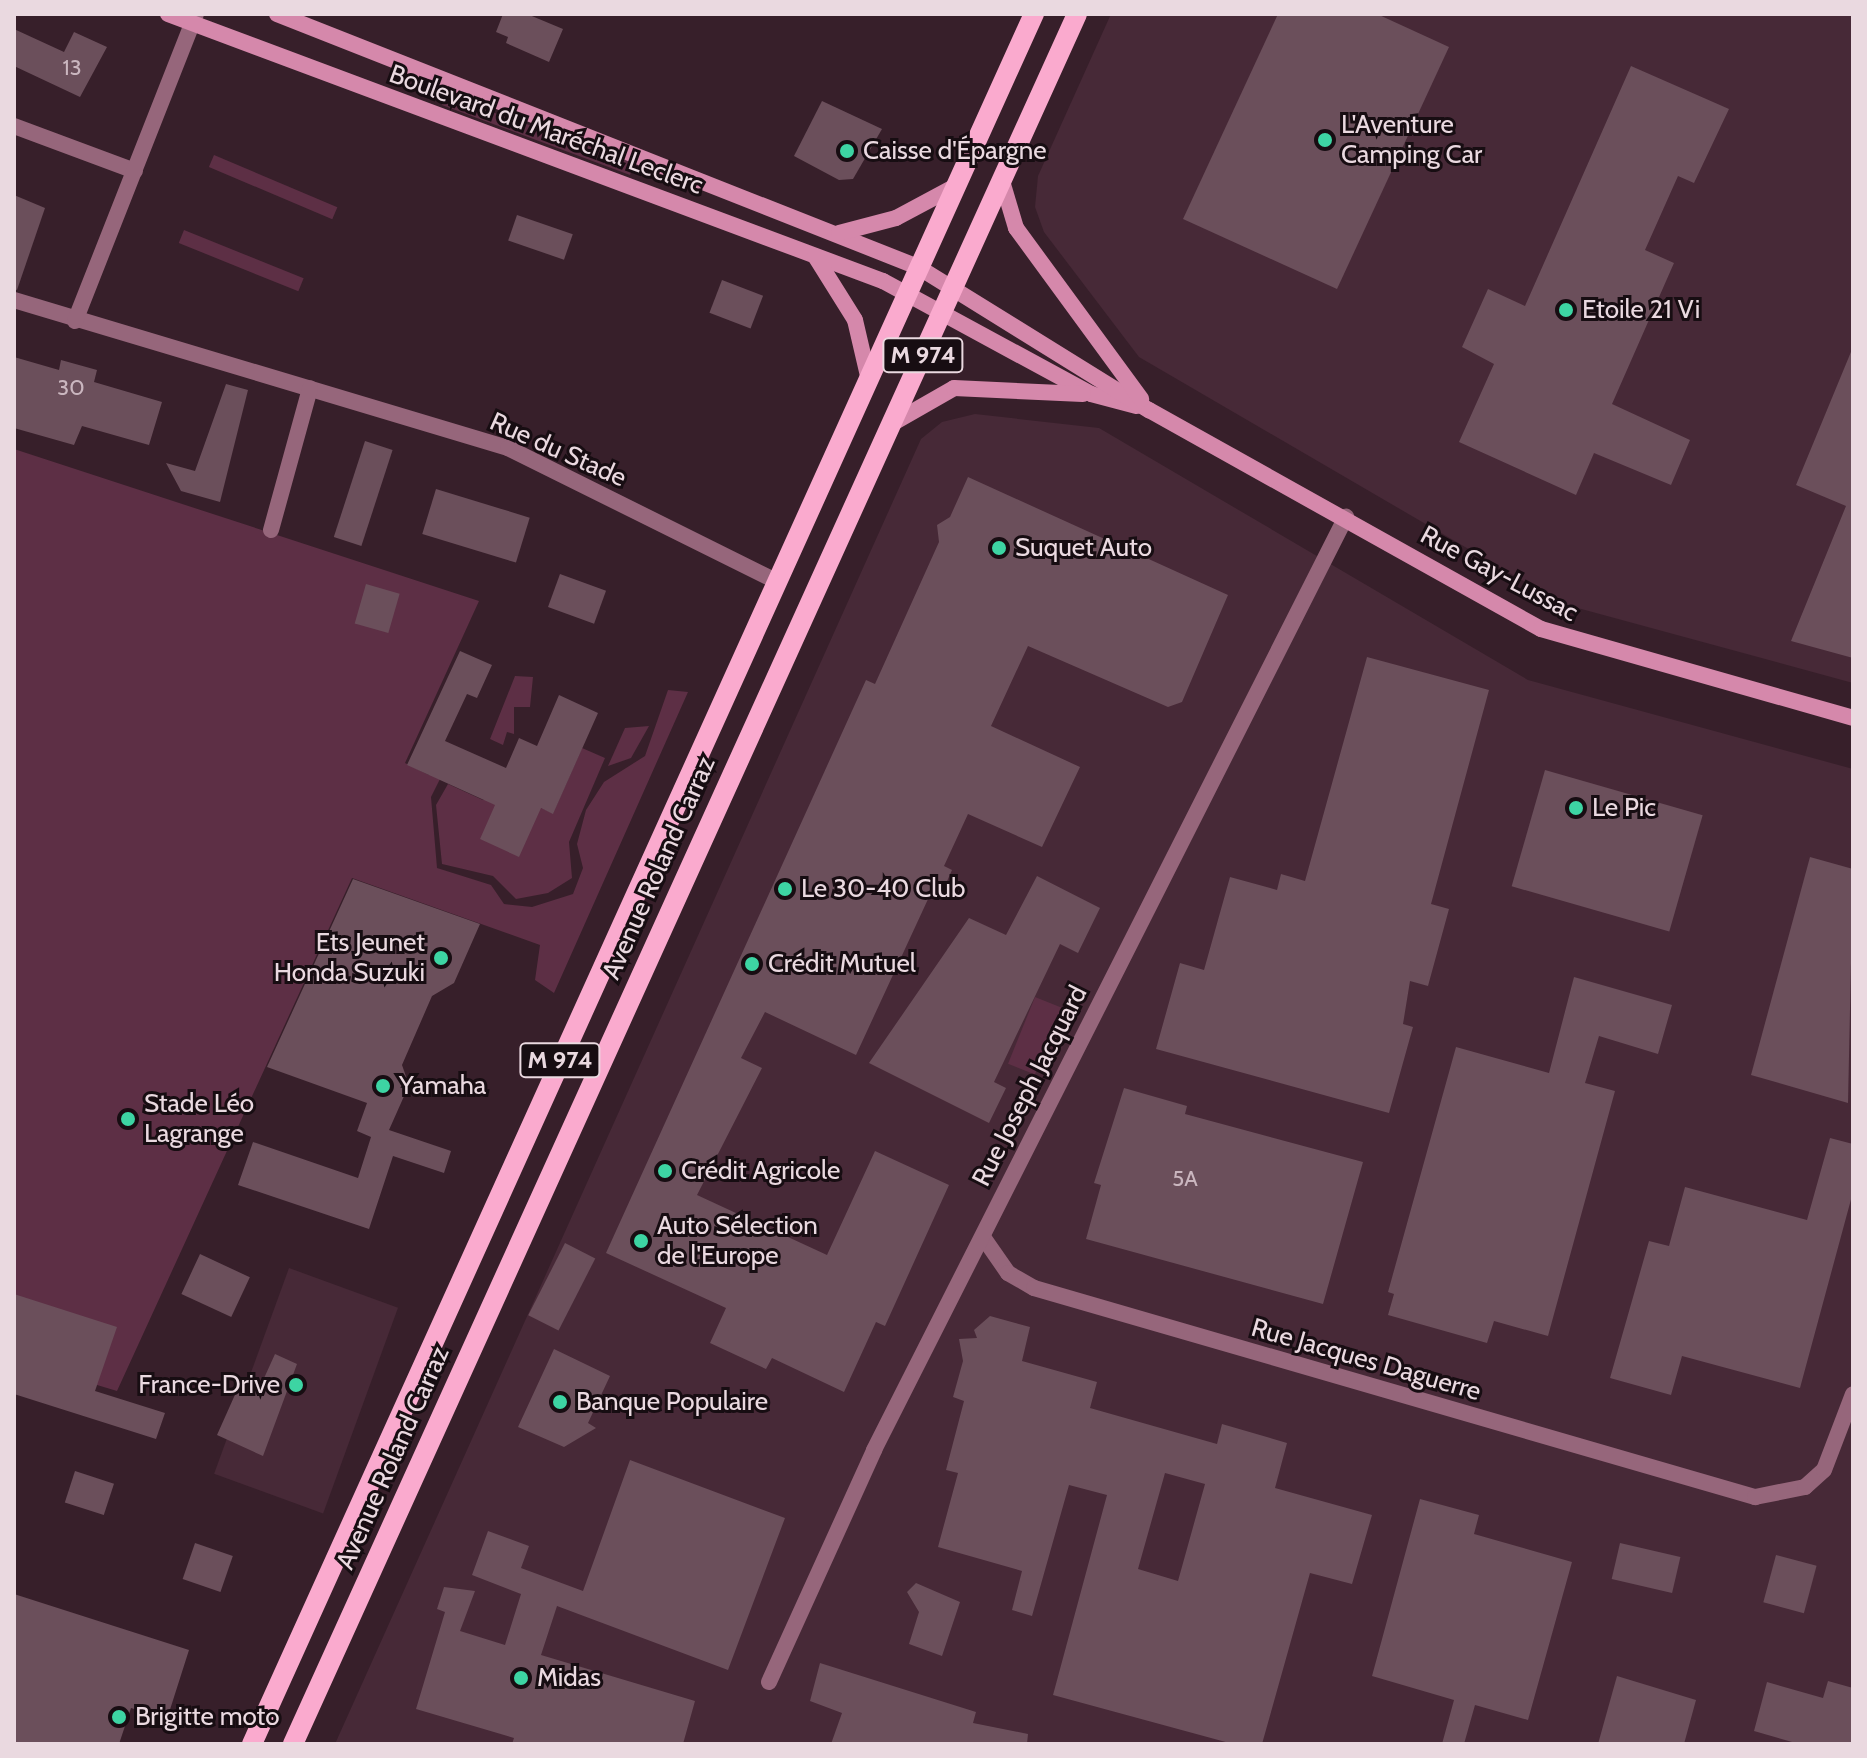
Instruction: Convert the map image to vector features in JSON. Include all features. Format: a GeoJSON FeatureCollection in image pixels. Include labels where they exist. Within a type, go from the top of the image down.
{"type":"FeatureCollection","features":[{"type":"Feature","properties":{"kind":"main road","name":"Boulevard du Maréchal Leclerc"},"geometry":{"type":"LineString","coordinates":[[168,14],[195,20],[814,254],[907,292],[943,312]]}},
{"type":"Feature","properties":{"kind":"main road","name":"Boulevard du Maréchal Leclerc"},"geometry":{"type":"LineString","coordinates":[[277,14],[918,267]]}},
{"type":"Feature","properties":{"kind":"main road","name":"Avenue Roland Carraz"},"geometry":{"type":"LineString","coordinates":[[252,1744],[1034,14]]}},
{"type":"Feature","properties":{"kind":"main road","name":"Avenue Roland Carraz"},"geometry":{"type":"LineString","coordinates":[[293,1744],[1077,14]]}},
{"type":"Feature","properties":{"kind":"main road"},"geometry":{"type":"LineString","coordinates":[[1002,181],[1016,228],[1149,410]]}},
{"type":"Feature","properties":{"kind":"main road"},"geometry":{"type":"LineString","coordinates":[[837,233],[896,218],[954,187]]}},
{"type":"Feature","properties":{"kind":"main road"},"geometry":{"type":"LineString","coordinates":[[814,254],[855,320],[868,376]]}},
{"type":"Feature","properties":{"kind":"main road","name":"Rue Gay-Lussac"},"geometry":{"type":"LineString","coordinates":[[918,267],[955,286],[1149,410],[1563,638],[1853,718]]}},
{"type":"Feature","properties":{"kind":"main road","name":"Rue Gay-Lussac"},"geometry":{"type":"LineString","coordinates":[[943,312],[1091,394],[1149,410]]}},
{"type":"Feature","properties":{"kind":"main road"},"geometry":{"type":"LineString","coordinates":[[891,424],[954,388],[1091,394]]}},
{"type":"Feature","properties":{"kind":"street"},"geometry":{"type":"LineString","coordinates":[[75,321],[195,20]]}},
{"type":"Feature","properties":{"kind":"street"},"geometry":{"type":"LineString","coordinates":[[14,126],[135,171]]}},
{"type":"Feature","properties":{"kind":"street","name":"Rue du Stade"},"geometry":{"type":"LineString","coordinates":[[14,300],[75,321],[508,448],[776,581]]}},
{"type":"Feature","properties":{"kind":"street"},"geometry":{"type":"LineString","coordinates":[[271,530],[310,388]]}},
{"type":"Feature","properties":{"kind":"street","name":"Rue Joseph Jacquard"},"geometry":{"type":"LineString","coordinates":[[769,1682],[874,1450],[1346,517]]}},
{"type":"Feature","properties":{"kind":"street","name":"Rue Jacques Daguerre"},"geometry":{"type":"LineString","coordinates":[[983,1237],[1008,1273],[1034,1288],[1755,1497],[1805,1487],[1824,1470],[1853,1394]]}},
{"type":"Feature","properties":{"kind":"shaded area"},"geometry":{"type":"Polygon","coordinates":[[[1111,14],[1853,14],[1853,683],[1563,604],[1139,357],[1044,232],[1035,207],[1038,176],[1111,14]]]}},
{"type":"Feature","properties":{"kind":"shaded area"},"geometry":{"type":"Polygon","coordinates":[[[444,95],[634,162],[630,175],[442,105],[444,95]]]}},
{"type":"Feature","properties":{"kind":"shaded area"},"geometry":{"type":"Polygon","coordinates":[[[214,155],[337,207],[332,219],[209,167],[214,155]]]}},
{"type":"Feature","properties":{"kind":"shaded area"},"geometry":{"type":"Polygon","coordinates":[[[184,230],[304,278],[298,291],[179,243],[184,230]]]}},
{"type":"Feature","properties":{"kind":"shaded area"},"geometry":{"type":"Polygon","coordinates":[[[975,414],[1099,428],[1528,680],[1853,769],[1853,1744],[335,1744],[921,439],[942,422],[975,414]]]}},
{"type":"Feature","properties":{"kind":"shaded area","name":"Stade Léo Lagrange"},"geometry":{"type":"Polygon","coordinates":[[[14,449],[479,601],[405,763],[429,775],[436,761],[446,767],[431,797],[437,868],[491,885],[504,904],[532,907],[573,894],[583,868],[577,844],[586,810],[604,782],[645,756],[668,690],[688,692],[554,993],[535,980],[540,945],[352,878],[117,1391],[14,1360],[14,449]]]}},
{"type":"Feature","properties":{"kind":"shaded area"},"geometry":{"type":"Polygon","coordinates":[[[515,676],[533,677],[530,707],[514,707],[514,734],[507,732],[503,745],[490,739],[515,676]]]}},
{"type":"Feature","properties":{"kind":"shaded area"},"geometry":{"type":"Polygon","coordinates":[[[649,726],[631,758],[608,766],[625,728],[649,726]]]}},
{"type":"Feature","properties":{"kind":"shaded area"},"geometry":{"type":"Polygon","coordinates":[[[582,748],[605,758],[569,842],[572,878],[548,893],[516,899],[493,876],[442,864],[436,805],[448,784],[483,800],[522,800],[553,813],[582,748]]]}},
{"type":"Feature","properties":{"kind":"shaded area"},"geometry":{"type":"Polygon","coordinates":[[[1035,997],[1062,1008],[1035,1075],[1008,1064],[1035,997]]]}},
{"type":"Feature","properties":{"kind":"shaded area","name":"France-Drive"},"geometry":{"type":"Polygon","coordinates":[[[289,1268],[398,1308],[323,1513],[214,1474],[289,1268]]]}},
{"type":"Feature","properties":{"kind":"building"},"geometry":{"type":"Polygon","coordinates":[[[503,14],[527,14],[563,29],[549,62],[506,43],[508,37],[496,32],[503,14]]]}},
{"type":"Feature","properties":{"kind":"building"},"geometry":{"type":"Polygon","coordinates":[[[1278,14],[1377,14],[1449,47],[1337,289],[1183,219],[1278,14]]]}},
{"type":"Feature","properties":{"kind":"building"},"geometry":{"type":"Polygon","coordinates":[[[14,29],[64,52],[74,32],[107,47],[80,97],[14,66],[14,29]]]}},
{"type":"Feature","properties":{"kind":"building"},"geometry":{"type":"Polygon","coordinates":[[[1631,66],[1729,109],[1694,183],[1678,176],[1645,250],[1674,263],[1612,404],[1690,440],[1671,485],[1594,453],[1576,495],[1459,442],[1494,364],[1462,347],[1488,289],[1525,306],[1631,66]]]}},
{"type":"Feature","properties":{"kind":"building"},"geometry":{"type":"Polygon","coordinates":[[[822,101],[882,129],[853,179],[839,180],[794,156],[822,101]]]}},
{"type":"Feature","properties":{"kind":"building"},"geometry":{"type":"Polygon","coordinates":[[[14,195],[45,208],[17,290],[14,289],[14,195]]]}},
{"type":"Feature","properties":{"kind":"building"},"geometry":{"type":"Polygon","coordinates":[[[517,215],[573,234],[564,260],[508,241],[517,215]]]}},
{"type":"Feature","properties":{"kind":"building"},"geometry":{"type":"Polygon","coordinates":[[[722,280],[763,296],[751,328],[709,313],[722,280]]]}},
{"type":"Feature","properties":{"kind":"building"},"geometry":{"type":"Polygon","coordinates":[[[1853,347],[1853,658],[1791,641],[1846,506],[1796,485],[1853,347]]]}},
{"type":"Feature","properties":{"kind":"building"},"geometry":{"type":"Polygon","coordinates":[[[14,357],[59,370],[61,360],[97,370],[94,382],[162,402],[149,445],[82,426],[74,445],[14,428],[14,357]]]}},
{"type":"Feature","properties":{"kind":"building"},"geometry":{"type":"Polygon","coordinates":[[[226,384],[248,390],[220,502],[181,491],[166,463],[195,471],[226,384]]]}},
{"type":"Feature","properties":{"kind":"building"},"geometry":{"type":"Polygon","coordinates":[[[365,441],[393,450],[361,546],[334,537],[365,441]]]}},
{"type":"Feature","properties":{"kind":"building"},"geometry":{"type":"Polygon","coordinates":[[[968,477],[1228,595],[1182,702],[1168,707],[1028,646],[991,726],[1080,767],[1042,847],[968,814],[944,866],[952,870],[944,888],[935,884],[856,1055],[765,1012],[741,1058],[762,1068],[697,1195],[827,1255],[875,1151],[949,1185],[885,1326],[876,1322],[844,1392],[772,1358],[766,1369],[710,1343],[726,1308],[606,1253],[866,680],[875,684],[939,542],[937,525],[950,517],[968,477]]]}},
{"type":"Feature","properties":{"kind":"building"},"geometry":{"type":"Polygon","coordinates":[[[436,489],[530,518],[516,563],[422,534],[436,489]]]}},
{"type":"Feature","properties":{"kind":"building"},"geometry":{"type":"Polygon","coordinates":[[[560,574],[606,591],[594,624],[548,607],[560,574]]]}},
{"type":"Feature","properties":{"kind":"building"},"geometry":{"type":"Polygon","coordinates":[[[366,584],[400,594],[388,633],[355,623],[366,584]]]}},
{"type":"Feature","properties":{"kind":"building"},"geometry":{"type":"Polygon","coordinates":[[[460,651],[492,665],[477,698],[467,694],[445,741],[506,768],[519,738],[537,746],[559,695],[598,713],[553,814],[541,808],[519,857],[480,839],[495,805],[407,765],[460,651]]]}},
{"type":"Feature","properties":{"kind":"building"},"geometry":{"type":"Polygon","coordinates":[[[1367,657],[1489,690],[1431,904],[1449,909],[1428,986],[1410,981],[1403,1024],[1413,1027],[1389,1113],[1156,1049],[1180,963],[1204,970],[1230,877],[1277,890],[1281,874],[1305,881],[1367,657]]]}},
{"type":"Feature","properties":{"kind":"building"},"geometry":{"type":"Polygon","coordinates":[[[1545,770],[1703,815],[1669,932],[1512,886],[1545,770]]]}},
{"type":"Feature","properties":{"kind":"building"},"geometry":{"type":"Polygon","coordinates":[[[1810,857],[1853,869],[1848,1103],[1751,1075],[1810,857]]]}},
{"type":"Feature","properties":{"kind":"building"},"geometry":{"type":"Polygon","coordinates":[[[1037,876],[1100,908],[1078,953],[1060,944],[994,1082],[1006,1088],[989,1123],[869,1063],[969,918],[1006,935],[1037,876]]]}},
{"type":"Feature","properties":{"kind":"building"},"geometry":{"type":"Polygon","coordinates":[[[353,879],[480,924],[454,983],[432,996],[402,1065],[409,1085],[389,1130],[451,1151],[444,1173],[393,1156],[369,1229],[238,1185],[253,1142],[358,1178],[371,1137],[357,1131],[367,1103],[267,1067],[353,879]]]}},
{"type":"Feature","properties":{"kind":"building"},"geometry":{"type":"Polygon","coordinates":[[[1574,977],[1672,1005],[1658,1054],[1599,1036],[1585,1083],[1615,1091],[1548,1336],[1494,1321],[1487,1343],[1388,1315],[1394,1294],[1388,1292],[1456,1047],[1549,1073],[1574,977]]]}},
{"type":"Feature","properties":{"kind":"building"},"geometry":{"type":"Polygon","coordinates":[[[1124,1088],[1187,1106],[1185,1114],[1363,1162],[1323,1304],[1086,1239],[1101,1185],[1094,1183],[1124,1088]]]}},
{"type":"Feature","properties":{"kind":"building"},"geometry":{"type":"Polygon","coordinates":[[[1830,1138],[1853,1144],[1853,1192],[1800,1388],[1682,1356],[1671,1395],[1610,1378],[1649,1241],[1669,1246],[1685,1187],[1807,1220],[1830,1138]]]}},
{"type":"Feature","properties":{"kind":"building"},"geometry":{"type":"Polygon","coordinates":[[[565,1243],[595,1258],[559,1331],[528,1315],[565,1243]]]}},
{"type":"Feature","properties":{"kind":"building"},"geometry":{"type":"Polygon","coordinates":[[[200,1254],[250,1277],[231,1317],[181,1294],[200,1254]]]}},
{"type":"Feature","properties":{"kind":"building"},"geometry":{"type":"Polygon","coordinates":[[[14,1294],[117,1327],[95,1391],[165,1413],[156,1439],[14,1394],[14,1294]]]}},
{"type":"Feature","properties":{"kind":"building"},"geometry":{"type":"Polygon","coordinates":[[[990,1316],[1030,1327],[1022,1361],[1097,1382],[1090,1408],[1217,1444],[1222,1424],[1287,1443],[1275,1488],[1372,1515],[1352,1584],[1310,1573],[1262,1744],[1233,1744],[1053,1695],[1107,1495],[1069,1485],[1032,1616],[1012,1610],[1022,1571],[938,1547],[958,1473],[946,1470],[964,1401],[953,1397],[963,1361],[959,1339],[977,1338],[974,1330],[990,1316]],[[1165,1473],[1138,1569],[1178,1581],[1205,1484],[1165,1473]]]}},
{"type":"Feature","properties":{"kind":"building"},"geometry":{"type":"Polygon","coordinates":[[[554,1349],[610,1376],[588,1423],[596,1428],[564,1447],[518,1427],[554,1349]]]}},
{"type":"Feature","properties":{"kind":"building"},"geometry":{"type":"Polygon","coordinates":[[[275,1354],[297,1364],[263,1456],[217,1435],[242,1379],[260,1387],[275,1354]]]}},
{"type":"Feature","properties":{"kind":"building"},"geometry":{"type":"Polygon","coordinates":[[[630,1460],[785,1518],[728,1670],[557,1606],[541,1655],[695,1701],[683,1744],[512,1744],[514,1738],[416,1709],[445,1612],[437,1609],[444,1587],[475,1591],[460,1631],[505,1645],[521,1594],[472,1575],[488,1531],[529,1546],[521,1568],[583,1591],[630,1460]]]}},
{"type":"Feature","properties":{"kind":"building"},"geometry":{"type":"Polygon","coordinates":[[[75,1471],[114,1484],[104,1515],[65,1502],[75,1471]]]}},
{"type":"Feature","properties":{"kind":"building"},"geometry":{"type":"Polygon","coordinates":[[[1420,1499],[1479,1515],[1474,1534],[1572,1562],[1528,1720],[1475,1705],[1464,1744],[1442,1744],[1454,1700],[1372,1676],[1420,1499]]]}},
{"type":"Feature","properties":{"kind":"building"},"geometry":{"type":"Polygon","coordinates":[[[195,1543],[233,1556],[220,1592],[183,1579],[195,1543]]]}},
{"type":"Feature","properties":{"kind":"building"},"geometry":{"type":"Polygon","coordinates":[[[1620,1543],[1680,1557],[1672,1593],[1612,1579],[1620,1543]]]}},
{"type":"Feature","properties":{"kind":"building"},"geometry":{"type":"Polygon","coordinates":[[[1776,1555],[1817,1566],[1804,1613],[1763,1602],[1776,1555]]]}},
{"type":"Feature","properties":{"kind":"building"},"geometry":{"type":"Polygon","coordinates":[[[916,1583],[960,1602],[942,1656],[909,1644],[919,1612],[907,1592],[916,1583]]]}},
{"type":"Feature","properties":{"kind":"building"},"geometry":{"type":"Polygon","coordinates":[[[14,1594],[189,1650],[167,1719],[131,1708],[119,1744],[14,1744],[14,1594]]]}},
{"type":"Feature","properties":{"kind":"building"},"geometry":{"type":"Polygon","coordinates":[[[820,1663],[976,1712],[973,1723],[1028,1734],[1027,1744],[831,1744],[842,1713],[810,1701],[820,1663]]]}},
{"type":"Feature","properties":{"kind":"building"},"geometry":{"type":"Polygon","coordinates":[[[1617,1676],[1696,1700],[1684,1744],[1598,1744],[1617,1676]]]}},
{"type":"Feature","properties":{"kind":"building"},"geometry":{"type":"Polygon","coordinates":[[[1828,1681],[1853,1688],[1853,1744],[1799,1744],[1754,1731],[1767,1682],[1823,1698],[1828,1681]]]}},
{"type":"Feature","properties":{"kind":"place","name":"L'Aventure Camping Car"},"geometry":{"type":"Point","coordinates":[1325,140]}},
{"type":"Feature","properties":{"kind":"place","name":"Caisse d'Épargne"},"geometry":{"type":"Point","coordinates":[847,151]}},
{"type":"Feature","properties":{"kind":"place","name":"Etoile 21 Vi"},"geometry":{"type":"Point","coordinates":[1566,310]}},
{"type":"Feature","properties":{"kind":"place","name":"Suquet Auto"},"geometry":{"type":"Point","coordinates":[999,548]}},
{"type":"Feature","properties":{"kind":"place","name":"Le Pic"},"geometry":{"type":"Point","coordinates":[1576,808]}},
{"type":"Feature","properties":{"kind":"place","name":"Le 30-40 Club"},"geometry":{"type":"Point","coordinates":[785,889]}},
{"type":"Feature","properties":{"kind":"place","name":"Ets Jeunet Honda Suzuki"},"geometry":{"type":"Point","coordinates":[441,958]}},
{"type":"Feature","properties":{"kind":"place","name":"Crédit Mutuel"},"geometry":{"type":"Point","coordinates":[752,964]}},
{"type":"Feature","properties":{"kind":"place","name":"Yamaha"},"geometry":{"type":"Point","coordinates":[383,1086]}},
{"type":"Feature","properties":{"kind":"place","name":"Stade Léo Lagrange"},"geometry":{"type":"Point","coordinates":[128,1119]}},
{"type":"Feature","properties":{"kind":"place","name":"Crédit Agricole"},"geometry":{"type":"Point","coordinates":[665,1171]}},
{"type":"Feature","properties":{"kind":"place","name":"Auto Sélection de l'Europe"},"geometry":{"type":"Point","coordinates":[641,1241]}},
{"type":"Feature","properties":{"kind":"place","name":"France-Drive"},"geometry":{"type":"Point","coordinates":[296,1385]}},
{"type":"Feature","properties":{"kind":"place","name":"Banque Populaire"},"geometry":{"type":"Point","coordinates":[560,1402]}},
{"type":"Feature","properties":{"kind":"place","name":"Midas"},"geometry":{"type":"Point","coordinates":[521,1678]}},
{"type":"Feature","properties":{"kind":"place","name":"Brigitte moto"},"geometry":{"type":"Point","coordinates":[119,1717]}}]}
